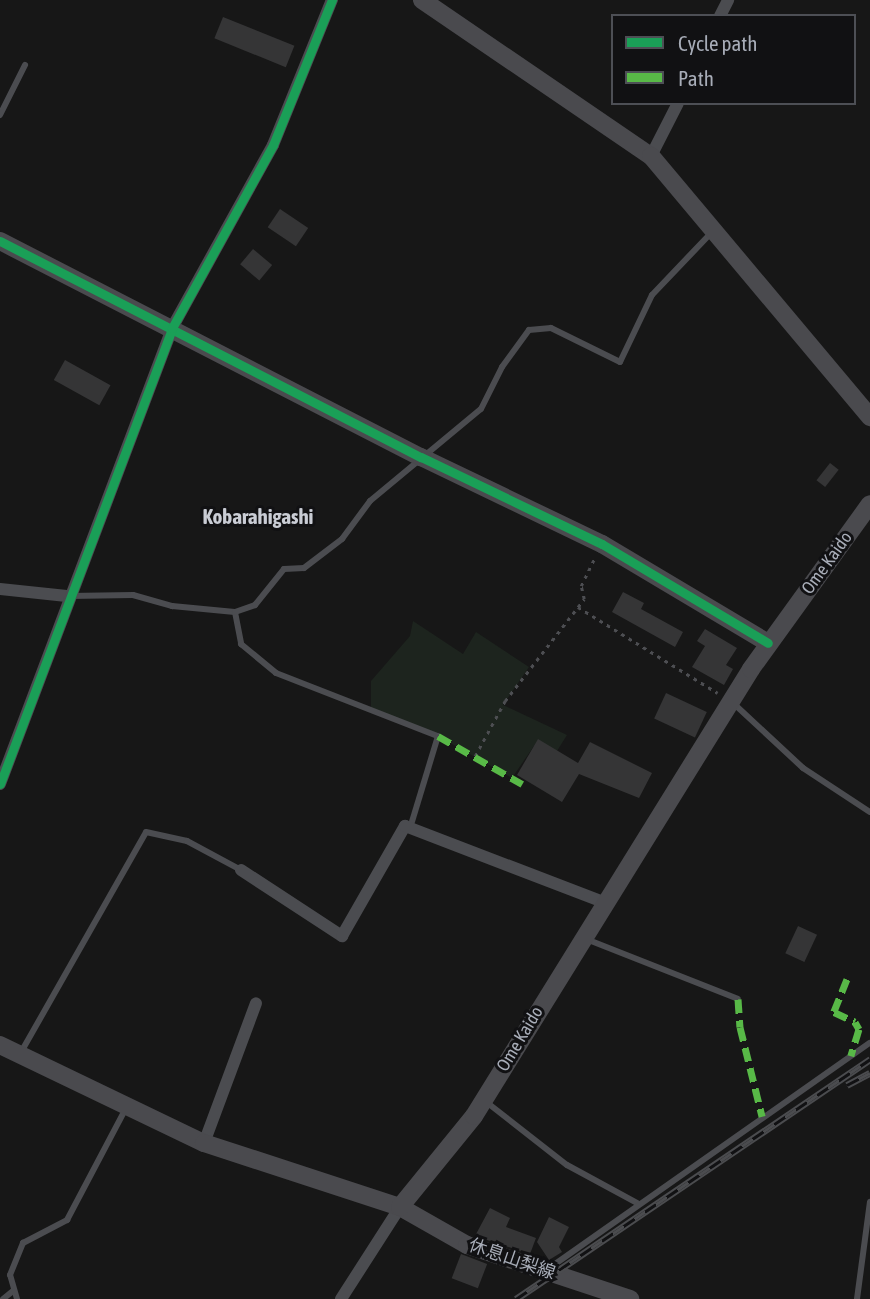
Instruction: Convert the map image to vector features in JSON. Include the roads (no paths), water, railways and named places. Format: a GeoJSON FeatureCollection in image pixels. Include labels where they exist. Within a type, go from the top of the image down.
{"type":"FeatureCollection","features":[{"type":"Feature","properties":{"kind":"main road"},"geometry":{"type":"LineString","coordinates":[[422,0],[651,156],[870,417]]}},
{"type":"Feature","properties":{"kind":"main road"},"geometry":{"type":"LineString","coordinates":[[0,241],[421,457],[601,544],[768,643]]}},
{"type":"Feature","properties":{"kind":"main road","name":"Ome Kaido"},"geometry":{"type":"LineString","coordinates":[[400,1207],[483,1100],[581,937],[768,643],[870,505]]}},
{"type":"Feature","properties":{"kind":"main road"},"geometry":{"type":"LineString","coordinates":[[0,1045],[204,1143],[400,1207]]}},
{"type":"Feature","properties":{"kind":"main road","name":"休息山梨線"},"geometry":{"type":"LineString","coordinates":[[400,1207],[467,1245],[631,1299]]}},
{"type":"Feature","properties":{"kind":"street"},"geometry":{"type":"LineString","coordinates":[[0,784],[67,596],[172,328],[273,145],[332,0]]}},
{"type":"Feature","properties":{"kind":"street"},"geometry":{"type":"LineString","coordinates":[[651,156],[677,105]]}},
{"type":"Feature","properties":{"kind":"street"},"geometry":{"type":"LineString","coordinates":[[0,589],[67,596]]}},
{"type":"Feature","properties":{"kind":"street"},"geometry":{"type":"LineString","coordinates":[[241,870],[342,936],[405,826],[603,902]]}},
{"type":"Feature","properties":{"kind":"street"},"geometry":{"type":"LineString","coordinates":[[204,1143],[256,1003]]}},
{"type":"Feature","properties":{"kind":"street"},"geometry":{"type":"LineString","coordinates":[[341,1299],[400,1207]]}},
{"type":"Feature","properties":{"kind":"lane"},"geometry":{"type":"LineString","coordinates":[[0,115],[25,65]]}},
{"type":"Feature","properties":{"kind":"lane"},"geometry":{"type":"LineString","coordinates":[[67,596],[132,595],[172,606],[235,612],[255,606],[284,569],[304,568],[342,539],[370,501],[481,409],[502,366],[529,330],[551,328],[620,362],[652,295],[713,232]]}},
{"type":"Feature","properties":{"kind":"lane"},"geometry":{"type":"LineString","coordinates":[[235,612],[241,644],[276,673],[438,736],[410,828]]}},
{"type":"Feature","properties":{"kind":"lane"},"geometry":{"type":"LineString","coordinates":[[731,701],[803,768],[870,812]]}},
{"type":"Feature","properties":{"kind":"lane"},"geometry":{"type":"LineString","coordinates":[[19,1055],[146,832],[187,841],[241,870]]}},
{"type":"Feature","properties":{"kind":"lane"},"geometry":{"type":"LineString","coordinates":[[581,937],[738,999]]}},
{"type":"Feature","properties":{"kind":"lane"},"geometry":{"type":"LineString","coordinates":[[545,1271],[637,1203],[870,1043]]}},
{"type":"Feature","properties":{"kind":"lane"},"geometry":{"type":"LineString","coordinates":[[483,1100],[567,1165],[637,1203]]}},
{"type":"Feature","properties":{"kind":"lane"},"geometry":{"type":"LineString","coordinates":[[18,1299],[13,1291],[10,1275],[23,1243],[67,1220],[128,1105]]}},
{"type":"Feature","properties":{"kind":"lane"},"geometry":{"type":"LineString","coordinates":[[857,1299],[870,1202]]}},
{"type":"Feature","properties":{"kind":"lane"},"geometry":{"type":"LineString","coordinates":[[3,1299],[13,1291]]}},
{"type":"Feature","properties":{"kind":"railway"},"geometry":{"type":"LineString","coordinates":[[516,1299],[870,1059]]}},
{"type":"Feature","properties":{"kind":"railway"},"geometry":{"type":"LineString","coordinates":[[847,1085],[870,1073]]}},
{"type":"Feature","properties":{"kind":"district","name":"Kobarahigashi"},"geometry":{"type":"Point","coordinates":[258,516]}}]}
